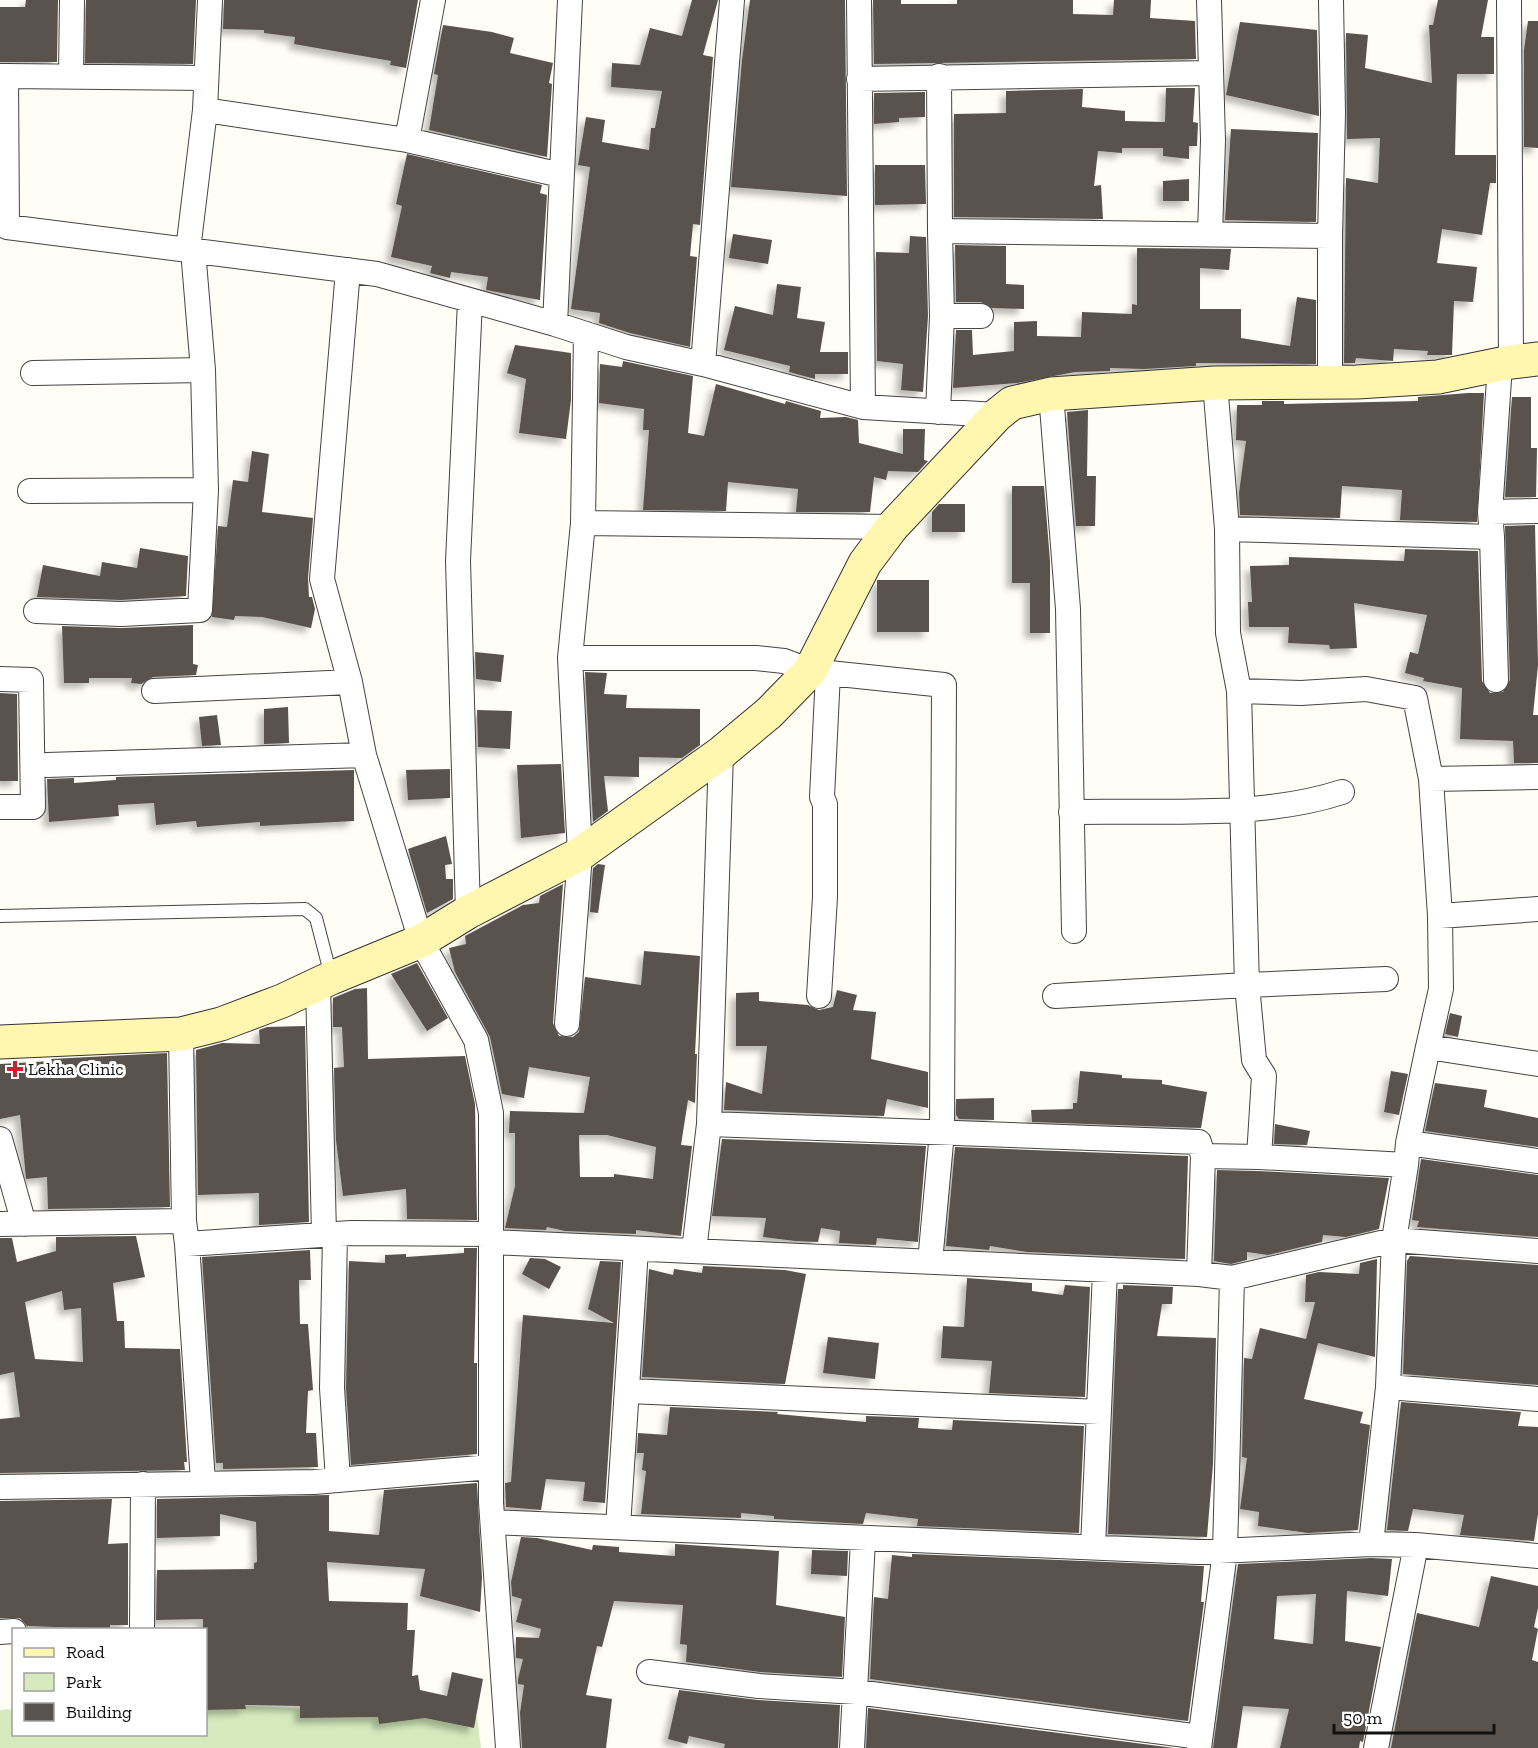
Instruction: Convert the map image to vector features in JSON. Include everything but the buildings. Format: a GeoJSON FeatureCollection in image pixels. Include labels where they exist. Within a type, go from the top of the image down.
{"type":"FeatureCollection","features":[{"type":"Feature","properties":{"kind":"street"},"geometry":{"type":"LineString","coordinates":[[71,76],[72,0]]}},
{"type":"Feature","properties":{"kind":"street"},"geometry":{"type":"LineString","coordinates":[[36,611],[121,614],[200,610],[206,490],[203,370],[190,250],[205,110],[210,0]]}},
{"type":"Feature","properties":{"kind":"street"},"geometry":{"type":"LineString","coordinates":[[407,140],[433,0]]}},
{"type":"Feature","properties":{"kind":"street"},"geometry":{"type":"LineString","coordinates":[[555,324],[570,0]]}},
{"type":"Feature","properties":{"kind":"street"},"geometry":{"type":"LineString","coordinates":[[704,364],[732,0]]}},
{"type":"Feature","properties":{"kind":"street"},"geometry":{"type":"LineString","coordinates":[[859,0],[863,407]]}},
{"type":"Feature","properties":{"kind":"street"},"geometry":{"type":"LineString","coordinates":[[1209,0],[1213,140],[1210,234]]}},
{"type":"Feature","properties":{"kind":"street"},"geometry":{"type":"LineString","coordinates":[[1330,0],[1333,113],[1330,382]]}},
{"type":"Feature","properties":{"kind":"street"},"geometry":{"type":"LineString","coordinates":[[1496,680],[1490,512],[1516,362],[1509,0]]}},
{"type":"Feature","properties":{"kind":"street"},"geometry":{"type":"LineString","coordinates":[[859,79],[1211,73]]}},
{"type":"Feature","properties":{"kind":"street"},"geometry":{"type":"LineString","coordinates":[[206,78],[3,76],[7,227],[377,274],[555,324],[626,347],[704,364],[863,407],[997,415]]}},
{"type":"Feature","properties":{"kind":"street"},"geometry":{"type":"LineString","coordinates":[[938,412],[942,316],[939,76]]}},
{"type":"Feature","properties":{"kind":"street"},"geometry":{"type":"LineString","coordinates":[[205,110],[407,140],[561,175]]}},
{"type":"Feature","properties":{"kind":"street"},"geometry":{"type":"LineString","coordinates":[[940,231],[1330,236]]}},
{"type":"Feature","properties":{"kind":"street"},"geometry":{"type":"LineString","coordinates":[[348,270],[322,579],[350,682],[364,755],[422,941],[476,1040],[491,1113],[491,1467],[508,1748]]}},
{"type":"Feature","properties":{"kind":"street"},"geometry":{"type":"LineString","coordinates":[[468,912],[458,561],[470,301]]}},
{"type":"Feature","properties":{"kind":"street"},"geometry":{"type":"LineString","coordinates":[[942,316],[981,316]]}},
{"type":"Feature","properties":{"kind":"street"},"geometry":{"type":"LineString","coordinates":[[567,1024],[580,854],[570,658],[583,523],[586,334]]}},
{"type":"Feature","properties":{"kind":"street"},"geometry":{"type":"LineString","coordinates":[[819,996],[825,897],[825,804],[822,797],[819,672],[865,563],[892,527],[997,415],[1012,403],[1051,394],[1215,383],[1330,382],[1438,377],[1516,362]]}},
{"type":"Feature","properties":{"kind":"street"},"geometry":{"type":"LineString","coordinates":[[33,373],[203,370]]}},
{"type":"Feature","properties":{"kind":"street"},"geometry":{"type":"LineString","coordinates":[[1215,383],[1227,530],[1228,633],[1239,691],[1247,985],[1254,1060],[1264,1076],[1259,1157]]}},
{"type":"Feature","properties":{"kind":"street"},"geometry":{"type":"LineString","coordinates":[[1051,394],[1068,609],[1074,931]]}},
{"type":"Feature","properties":{"kind":"street"},"geometry":{"type":"LineString","coordinates":[[30,491],[206,490]]}},
{"type":"Feature","properties":{"kind":"street"},"geometry":{"type":"LineString","coordinates":[[1490,512],[1538,511]]}},
{"type":"Feature","properties":{"kind":"street"},"geometry":{"type":"LineString","coordinates":[[583,523],[892,527]]}},
{"type":"Feature","properties":{"kind":"street"},"geometry":{"type":"LineString","coordinates":[[1227,530],[1492,537]]}},
{"type":"Feature","properties":{"kind":"street"},"geometry":{"type":"LineString","coordinates":[[570,658],[756,658],[784,661],[819,672],[944,686],[942,1132],[930,1262]]}},
{"type":"Feature","properties":{"kind":"street"},"geometry":{"type":"LineString","coordinates":[[0,1042],[181,1034],[221,1024],[282,1001],[324,981],[422,941],[468,912],[580,854],[721,753],[819,672]]}},
{"type":"Feature","properties":{"kind":"street"},"geometry":{"type":"LineString","coordinates":[[0,679],[31,680],[33,807],[0,807]]}},
{"type":"Feature","properties":{"kind":"street"},"geometry":{"type":"LineString","coordinates":[[154,691],[350,682]]}},
{"type":"Feature","properties":{"kind":"street"},"geometry":{"type":"LineString","coordinates":[[1239,691],[1301,693],[1366,689],[1415,698],[1431,779],[1440,916],[1441,989],[1407,1154],[1394,1240],[1388,1387],[1371,1544]]}},
{"type":"Feature","properties":{"kind":"street"},"geometry":{"type":"LineString","coordinates":[[694,1251],[710,1124],[721,753]]}},
{"type":"Feature","properties":{"kind":"street"},"geometry":{"type":"LineString","coordinates":[[47,765],[364,755]]}},
{"type":"Feature","properties":{"kind":"street"},"geometry":{"type":"LineString","coordinates":[[1431,779],[1538,777]]}},
{"type":"Feature","properties":{"kind":"street"},"geometry":{"type":"LineString","coordinates":[[1071,812],[1244,809],[1323,798],[1342,792]]}},
{"type":"Feature","properties":{"kind":"street"},"geometry":{"type":"LineString","coordinates":[[1440,916],[1538,909]]}},
{"type":"Feature","properties":{"kind":"street"},"geometry":{"type":"LineString","coordinates":[[1055,996],[1386,979]]}},
{"type":"Feature","properties":{"kind":"street"},"geometry":{"type":"LineString","coordinates":[[324,981],[332,1388],[338,1480]]}},
{"type":"Feature","properties":{"kind":"street"},"geometry":{"type":"LineString","coordinates":[[181,1034],[186,1232],[203,1482]]}},
{"type":"Feature","properties":{"kind":"street"},"geometry":{"type":"LineString","coordinates":[[1428,1047],[1538,1064]]}},
{"type":"Feature","properties":{"kind":"street"},"geometry":{"type":"LineString","coordinates":[[710,1124],[1199,1142],[1203,1156],[1199,1274]]}},
{"type":"Feature","properties":{"kind":"street"},"geometry":{"type":"LineString","coordinates":[[0,1139],[12,1224],[186,1232],[491,1238],[636,1249],[1105,1272],[1199,1274],[1232,1278],[1394,1240],[1538,1251]]}},
{"type":"Feature","properties":{"kind":"street"},"geometry":{"type":"LineString","coordinates":[[1203,1156],[1407,1154],[1538,1161]]}},
{"type":"Feature","properties":{"kind":"street"},"geometry":{"type":"LineString","coordinates":[[618,1527],[629,1391],[636,1249]]}},
{"type":"Feature","properties":{"kind":"street"},"geometry":{"type":"LineString","coordinates":[[1093,1547],[1105,1272]]}},
{"type":"Feature","properties":{"kind":"street"},"geometry":{"type":"LineString","coordinates":[[649,1672],[759,1686],[856,1692],[1199,1743],[1225,1552],[1232,1278]]}},
{"type":"Feature","properties":{"kind":"street"},"geometry":{"type":"LineString","coordinates":[[1388,1387],[1538,1399]]}},
{"type":"Feature","properties":{"kind":"street"},"geometry":{"type":"LineString","coordinates":[[629,1391],[1099,1412]]}},
{"type":"Feature","properties":{"kind":"street"},"geometry":{"type":"LineString","coordinates":[[0,1487],[338,1480],[491,1467]]}},
{"type":"Feature","properties":{"kind":"street"},"geometry":{"type":"LineString","coordinates":[[142,1628],[143,1484]]}},
{"type":"Feature","properties":{"kind":"street"},"geometry":{"type":"LineString","coordinates":[[493,1522],[863,1540],[1225,1552],[1371,1544],[1416,1545],[1538,1556]]}},
{"type":"Feature","properties":{"kind":"street"},"geometry":{"type":"LineString","coordinates":[[852,1748],[863,1540]]}},
{"type":"Feature","properties":{"kind":"street"},"geometry":{"type":"LineString","coordinates":[[1376,1748],[1416,1545]]}},
{"type":"Feature","properties":{"kind":"lane"},"geometry":{"type":"LineString","coordinates":[[0,916],[305,909],[316,918],[324,981]]}},
{"type":"Feature","properties":{"kind":"green space"},"geometry":{"type":"Polygon","coordinates":[[[207,1704],[477,1717],[481,1748],[0,1748],[0,1710],[12,1709],[12,1736],[207,1736],[207,1704]]]}},
{"type":"Feature","properties":{"kind":"place","name":"Lekha Clinic"},"geometry":{"type":"Point","coordinates":[15,1069]}}]}
